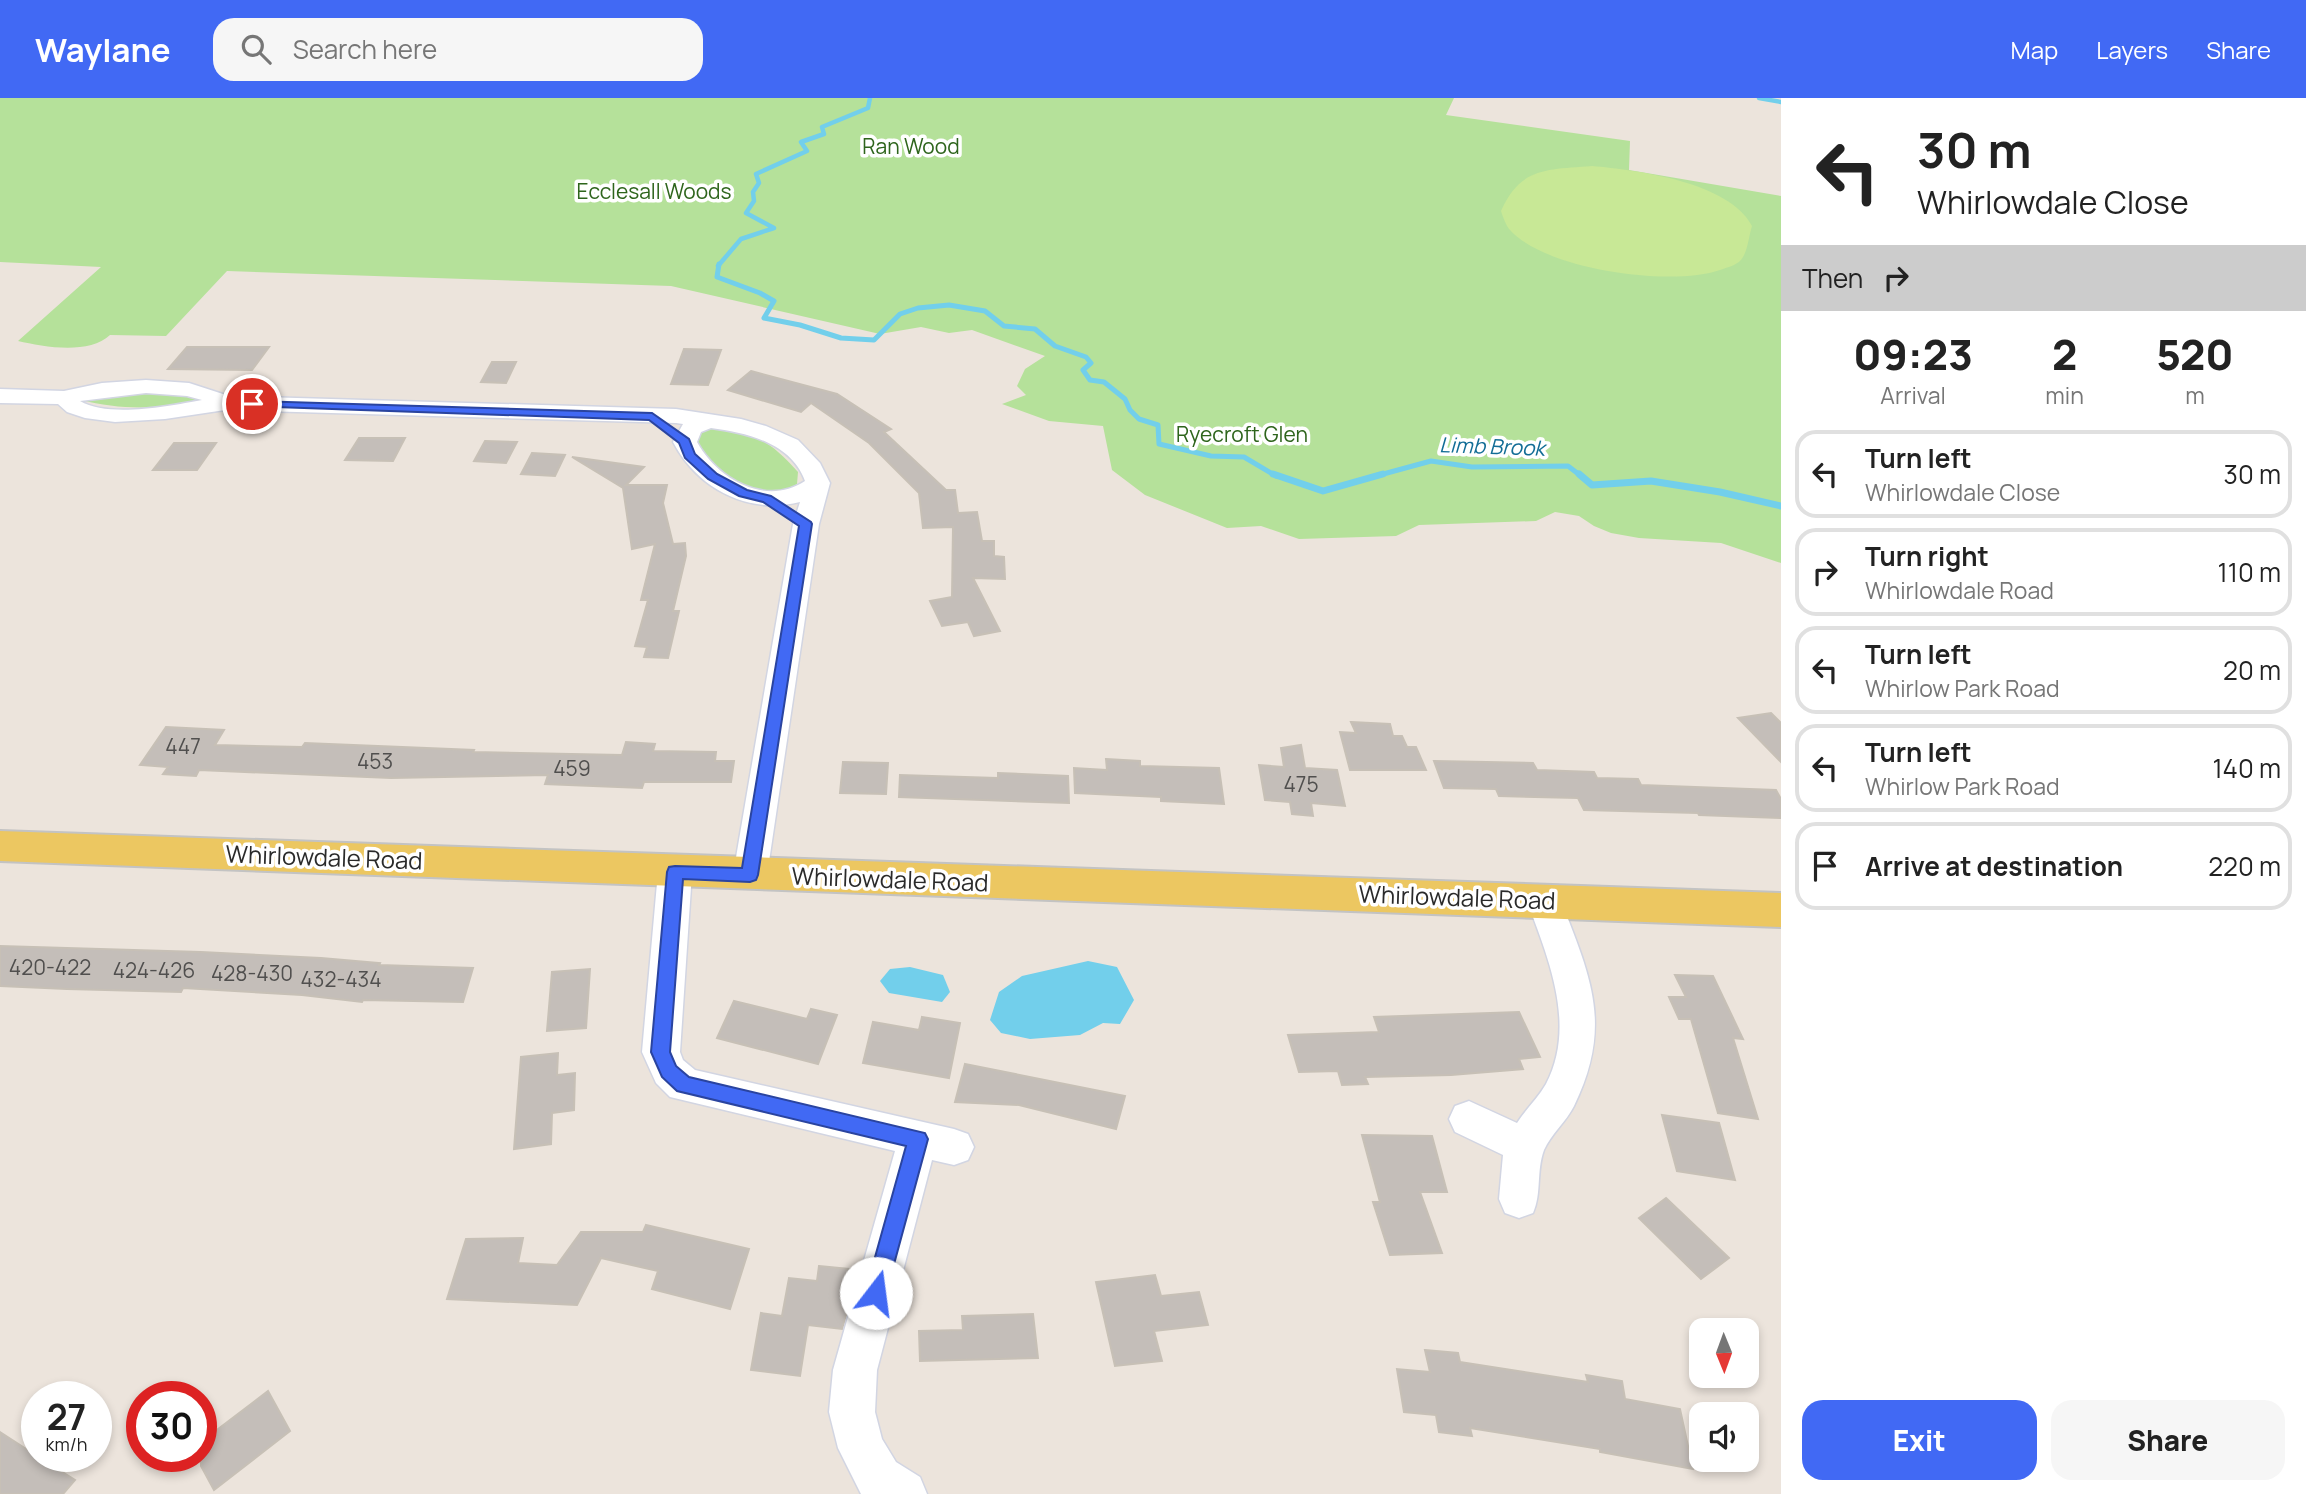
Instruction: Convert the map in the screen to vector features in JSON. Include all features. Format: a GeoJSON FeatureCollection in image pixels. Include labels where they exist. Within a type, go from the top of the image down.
{"type":"FeatureCollection","features":[{"type":"Feature","properties":{"kind":"main road","name":"Whirlowdale Road"},"geometry":{"type":"LineString","coordinates":[[0,846],[1781,910]]}},
{"type":"Feature","properties":{"kind":"street"},"geometry":{"type":"LineString","coordinates":[[0,396],[64,398],[68,405],[81,411],[129,415],[170,413],[225,403],[676,416],[734,423],[772,435],[800,453],[816,473],[818,483],[806,524],[750,875]]}},
{"type":"Feature","properties":{"kind":"street"},"geometry":{"type":"LineString","coordinates":[[652,417],[685,442],[690,456],[713,476],[743,493],[767,499],[789,499],[808,493],[818,483]]}},
{"type":"Feature","properties":{"kind":"street"},"geometry":{"type":"LineString","coordinates":[[685,442],[692,428],[709,421]]}},
{"type":"Feature","properties":{"kind":"street"},"geometry":{"type":"LineString","coordinates":[[767,499],[806,524]]}},
{"type":"Feature","properties":{"kind":"street"},"geometry":{"type":"LineString","coordinates":[[675,872],[661,1052],[669,1071],[684,1085],[936,1143],[855,1370],[852,1412],[861,1448],[884,1489]]}},
{"type":"Feature","properties":{"kind":"street"},"geometry":{"type":"LineString","coordinates":[[1519,1199],[1519,1166],[1531,1134],[1558,1099],[1573,1066],[1579,1024],[1575,987],[1544,901]]}},
{"type":"Feature","properties":{"kind":"street"},"geometry":{"type":"LineString","coordinates":[[1469,1119],[1526,1147]]}},
{"type":"Feature","properties":{"kind":"green space"},"geometry":{"type":"Polygon","coordinates":[[[0,98],[1454,98],[1446,115],[1630,141],[1629,170],[1781,196],[1781,563],[1721,543],[1639,538],[1611,533],[1579,516],[1555,512],[1536,521],[1419,525],[1396,536],[1299,539],[1261,526],[1227,528],[1145,495],[1112,470],[1103,426],[1049,421],[1002,404],[1026,395],[1017,386],[1025,369],[1045,356],[972,330],[949,333],[921,327],[880,334],[671,286],[227,271],[166,336],[110,335],[90,345],[66,348],[18,341],[101,267],[0,262],[0,98]]]}},
{"type":"Feature","properties":{"kind":"green space"},"geometry":{"type":"Polygon","coordinates":[[[1592,166],[1680,181],[1724,199],[1741,211],[1752,226],[1743,257],[1730,267],[1698,275],[1642,275],[1579,265],[1551,256],[1527,244],[1509,228],[1501,211],[1509,196],[1527,178],[1549,170],[1592,166]]]}},
{"type":"Feature","properties":{"kind":"green space"},"geometry":{"type":"Polygon","coordinates":[[[153,391],[209,399],[145,407],[113,406],[81,400],[153,391]]]}},
{"type":"Feature","properties":{"kind":"green space"},"geometry":{"type":"Polygon","coordinates":[[[713,427],[751,436],[769,445],[798,472],[797,484],[771,492],[757,490],[718,470],[696,452],[697,432],[713,427]]]}},
{"type":"Feature","properties":{"kind":"water"},"geometry":{"type":"Polygon","coordinates":[[[1088,961],[1117,967],[1134,1000],[1120,1024],[1103,1023],[1080,1035],[1030,1039],[1001,1033],[990,1020],[999,992],[1022,976],[1088,961]]]}},
{"type":"Feature","properties":{"kind":"water"},"geometry":{"type":"Polygon","coordinates":[[[910,967],[943,975],[950,992],[942,1002],[889,993],[880,981],[890,969],[910,967]]]}},
{"type":"Feature","properties":{"kind":"building"},"geometry":{"type":"Polygon","coordinates":[[[187,347],[269,347],[252,370],[168,369],[187,347]]]}},
{"type":"Feature","properties":{"kind":"building"},"geometry":{"type":"Polygon","coordinates":[[[684,349],[721,350],[708,385],[671,384],[684,349]]]}},
{"type":"Feature","properties":{"kind":"building"},"geometry":{"type":"Polygon","coordinates":[[[492,362],[516,362],[506,383],[481,382],[492,362]]]}},
{"type":"Feature","properties":{"kind":"building"},"geometry":{"type":"Polygon","coordinates":[[[751,371],[837,394],[891,429],[884,432],[946,490],[955,490],[958,513],[977,512],[982,541],[994,541],[994,556],[1004,557],[1005,579],[973,578],[1000,631],[974,636],[968,622],[942,626],[930,601],[952,597],[953,527],[923,528],[919,493],[869,443],[811,403],[801,412],[728,390],[751,371]]]}},
{"type":"Feature","properties":{"kind":"building"},"geometry":{"type":"Polygon","coordinates":[[[359,438],[405,438],[393,461],[345,460],[359,438]]]}},
{"type":"Feature","properties":{"kind":"building"},"geometry":{"type":"Polygon","coordinates":[[[485,441],[517,442],[506,463],[474,461],[485,441]]]}},
{"type":"Feature","properties":{"kind":"building"},"geometry":{"type":"Polygon","coordinates":[[[174,443],[216,443],[197,470],[153,470],[174,443]]]}},
{"type":"Feature","properties":{"kind":"building"},"geometry":{"type":"Polygon","coordinates":[[[532,453],[565,455],[555,476],[521,474],[532,453]]]}},
{"type":"Feature","properties":{"kind":"building"},"geometry":{"type":"Polygon","coordinates":[[[572,457],[644,467],[626,485],[667,485],[663,503],[673,544],[685,543],[686,556],[673,611],[679,611],[668,658],[644,657],[647,647],[635,646],[648,600],[641,600],[655,544],[632,549],[623,488],[572,457]]]}},
{"type":"Feature","properties":{"kind":"building"},"geometry":{"type":"Polygon","coordinates":[[[1771,713],[1781,723],[1781,762],[1738,718],[1771,713]]]}},
{"type":"Feature","properties":{"kind":"building"},"geometry":{"type":"Polygon","coordinates":[[[1351,722],[1390,724],[1393,736],[1402,736],[1407,747],[1416,747],[1426,770],[1350,770],[1340,732],[1356,733],[1351,722]]]}},
{"type":"Feature","properties":{"kind":"building"},"geometry":{"type":"Polygon","coordinates":[[[166,727],[224,730],[215,745],[302,747],[305,743],[474,750],[473,752],[622,755],[626,742],[655,744],[653,751],[716,752],[715,761],[734,761],[731,782],[644,782],[642,788],[545,784],[548,775],[391,778],[199,770],[196,776],[163,774],[168,767],[140,765],[166,727]]]}},
{"type":"Feature","properties":{"kind":"building"},"geometry":{"type":"Polygon","coordinates":[[[1301,745],[1305,768],[1337,770],[1345,806],[1311,803],[1313,816],[1292,814],[1290,802],[1265,800],[1259,765],[1284,767],[1281,748],[1301,745]]]}},
{"type":"Feature","properties":{"kind":"building"},"geometry":{"type":"Polygon","coordinates":[[[1106,759],[1140,761],[1140,766],[1219,768],[1224,804],[1161,801],[1161,797],[1075,793],[1074,768],[1107,770],[1106,759]]]}},
{"type":"Feature","properties":{"kind":"building"},"geometry":{"type":"Polygon","coordinates":[[[1434,761],[1533,763],[1537,770],[1594,772],[1597,778],[1638,779],[1641,785],[1776,790],[1781,799],[1781,818],[1584,810],[1578,798],[1499,796],[1496,789],[1444,788],[1434,761]]]}},
{"type":"Feature","properties":{"kind":"building"},"geometry":{"type":"Polygon","coordinates":[[[843,762],[888,763],[886,794],[840,793],[843,762]]]}},
{"type":"Feature","properties":{"kind":"building"},"geometry":{"type":"Polygon","coordinates":[[[998,773],[1068,776],[1069,803],[899,797],[900,775],[998,778],[998,773]]]}},
{"type":"Feature","properties":{"kind":"building"},"geometry":{"type":"Polygon","coordinates":[[[0,946],[201,952],[321,958],[380,963],[379,965],[473,968],[463,1002],[362,1002],[302,995],[183,988],[181,992],[0,986],[0,946]]]}},
{"type":"Feature","properties":{"kind":"building"},"geometry":{"type":"Polygon","coordinates":[[[590,969],[586,1028],[547,1031],[552,972],[590,969]]]}},
{"type":"Feature","properties":{"kind":"building"},"geometry":{"type":"Polygon","coordinates":[[[1675,975],[1713,976],[1743,1039],[1733,1038],[1758,1119],[1718,1113],[1691,1019],[1679,1019],[1669,997],[1686,997],[1675,975]]]}},
{"type":"Feature","properties":{"kind":"building"},"geometry":{"type":"Polygon","coordinates":[[[734,1001],[807,1019],[811,1009],[837,1015],[818,1064],[717,1038],[734,1001]]]}},
{"type":"Feature","properties":{"kind":"building"},"geometry":{"type":"Polygon","coordinates":[[[1519,1012],[1540,1057],[1519,1059],[1523,1069],[1451,1075],[1365,1077],[1368,1084],[1342,1085],[1338,1071],[1299,1072],[1288,1035],[1379,1032],[1374,1017],[1519,1012]]]}},
{"type":"Feature","properties":{"kind":"building"},"geometry":{"type":"Polygon","coordinates":[[[922,1017],[960,1023],[949,1078],[863,1063],[873,1022],[919,1030],[922,1017]]]}},
{"type":"Feature","properties":{"kind":"building"},"geometry":{"type":"Polygon","coordinates":[[[558,1053],[557,1075],[575,1073],[574,1110],[552,1113],[551,1144],[514,1149],[521,1057],[558,1053]]]}},
{"type":"Feature","properties":{"kind":"building"},"geometry":{"type":"Polygon","coordinates":[[[965,1064],[1125,1096],[1116,1129],[1019,1105],[955,1102],[965,1064]]]}},
{"type":"Feature","properties":{"kind":"building"},"geometry":{"type":"Polygon","coordinates":[[[1662,1115],[1719,1123],[1735,1180],[1677,1171],[1662,1115]]]}},
{"type":"Feature","properties":{"kind":"building"},"geometry":{"type":"Polygon","coordinates":[[[1362,1135],[1432,1136],[1447,1192],[1420,1192],[1442,1253],[1390,1255],[1373,1202],[1380,1202],[1362,1135]]]}},
{"type":"Feature","properties":{"kind":"building"},"geometry":{"type":"Polygon","coordinates":[[[1666,1198],[1729,1258],[1701,1279],[1639,1218],[1666,1198]]]}},
{"type":"Feature","properties":{"kind":"building"},"geometry":{"type":"Polygon","coordinates":[[[646,1225],[749,1249],[730,1309],[652,1289],[658,1271],[601,1258],[577,1305],[447,1299],[466,1239],[523,1238],[518,1263],[557,1265],[581,1232],[643,1232],[646,1225]]]}},
{"type":"Feature","properties":{"kind":"building"},"geometry":{"type":"Polygon","coordinates":[[[819,1266],[859,1270],[842,1329],[808,1325],[800,1376],[751,1370],[761,1313],[782,1316],[789,1278],[817,1281],[819,1266]]]}},
{"type":"Feature","properties":{"kind":"building"},"geometry":{"type":"Polygon","coordinates":[[[1155,1275],[1161,1296],[1199,1292],[1208,1325],[1154,1331],[1162,1361],[1115,1366],[1096,1282],[1155,1275]]]}},
{"type":"Feature","properties":{"kind":"building"},"geometry":{"type":"Polygon","coordinates":[[[1033,1314],[1038,1358],[920,1361],[919,1331],[963,1330],[962,1316],[1033,1314]]]}},
{"type":"Feature","properties":{"kind":"building"},"geometry":{"type":"Polygon","coordinates":[[[1425,1350],[1458,1353],[1460,1362],[1588,1382],[1586,1375],[1622,1381],[1625,1399],[1680,1409],[1689,1451],[1689,1468],[1600,1452],[1600,1449],[1470,1428],[1472,1436],[1439,1432],[1436,1415],[1404,1412],[1397,1369],[1430,1372],[1425,1350]]]}},
{"type":"Feature","properties":{"kind":"building"},"geometry":{"type":"Polygon","coordinates":[[[268,1391],[290,1431],[214,1490],[204,1472],[217,1472],[217,1430],[268,1391]]]}},
{"type":"Feature","properties":{"kind":"building"},"geometry":{"type":"Polygon","coordinates":[[[0,1432],[21,1445],[21,1472],[62,1472],[75,1480],[63,1494],[0,1494],[0,1432]]]}},
{"type":"Feature","properties":{"kind":"waterway","name":"Limb Brook"},"geometry":{"type":"LineString","coordinates":[[719,265],[741,239],[774,228],[746,213],[754,201],[753,192],[759,183],[756,174],[807,151],[801,142],[824,134],[822,127],[868,108],[870,98]]}},
{"type":"Feature","properties":{"kind":"waterway"},"geometry":{"type":"LineString","coordinates":[[1759,98],[1781,102]]}},
{"type":"Feature","properties":{"kind":"waterway","name":"Limb Brook"},"geometry":{"type":"LineString","coordinates":[[719,265],[717,277],[774,301],[764,318],[800,325],[841,338],[874,340],[900,314],[918,308],[949,305],[985,311],[1004,326],[1035,329],[1055,346],[1086,357],[1091,363],[1083,370],[1090,380],[1104,382],[1125,399],[1130,410],[1139,419],[1158,425],[1159,444],[1211,456],[1244,457],[1276,476]]}},
{"type":"Feature","properties":{"kind":"waterway","name":"Limb Brook"},"geometry":{"type":"LineString","coordinates":[[1376,476],[1431,461],[1472,467],[1568,466],[1581,476]]}},
{"type":"Feature","properties":{"kind":"waterway","name":"Limb Brook"},"geometry":{"type":"LineString","coordinates":[[1273,474],[1323,491],[1383,474]]}},
{"type":"Feature","properties":{"kind":"waterway","name":"Limb Brook"},"geometry":{"type":"LineString","coordinates":[[1579,474],[1592,485],[1651,481],[1720,492],[1781,506]]}},
{"type":"Feature","properties":{"kind":"route"},"geometry":{"type":"LineString","coordinates":[[252,404],[652,417],[667,431],[685,442],[690,456],[713,476],[743,493],[767,499],[806,524],[750,875],[675,872],[661,1052],[669,1071],[684,1085],[918,1139],[876,1293]]}},
{"type":"Feature","properties":{"kind":"park label","name":"Ran Wood"},"geometry":{"type":"Point","coordinates":[911,147]}},
{"type":"Feature","properties":{"kind":"park label","name":"Ecclesall Woods"},"geometry":{"type":"Point","coordinates":[654,192]}},
{"type":"Feature","properties":{"kind":"park label","name":"Ryecroft Glen"},"geometry":{"type":"Point","coordinates":[1242,435]}}]}
